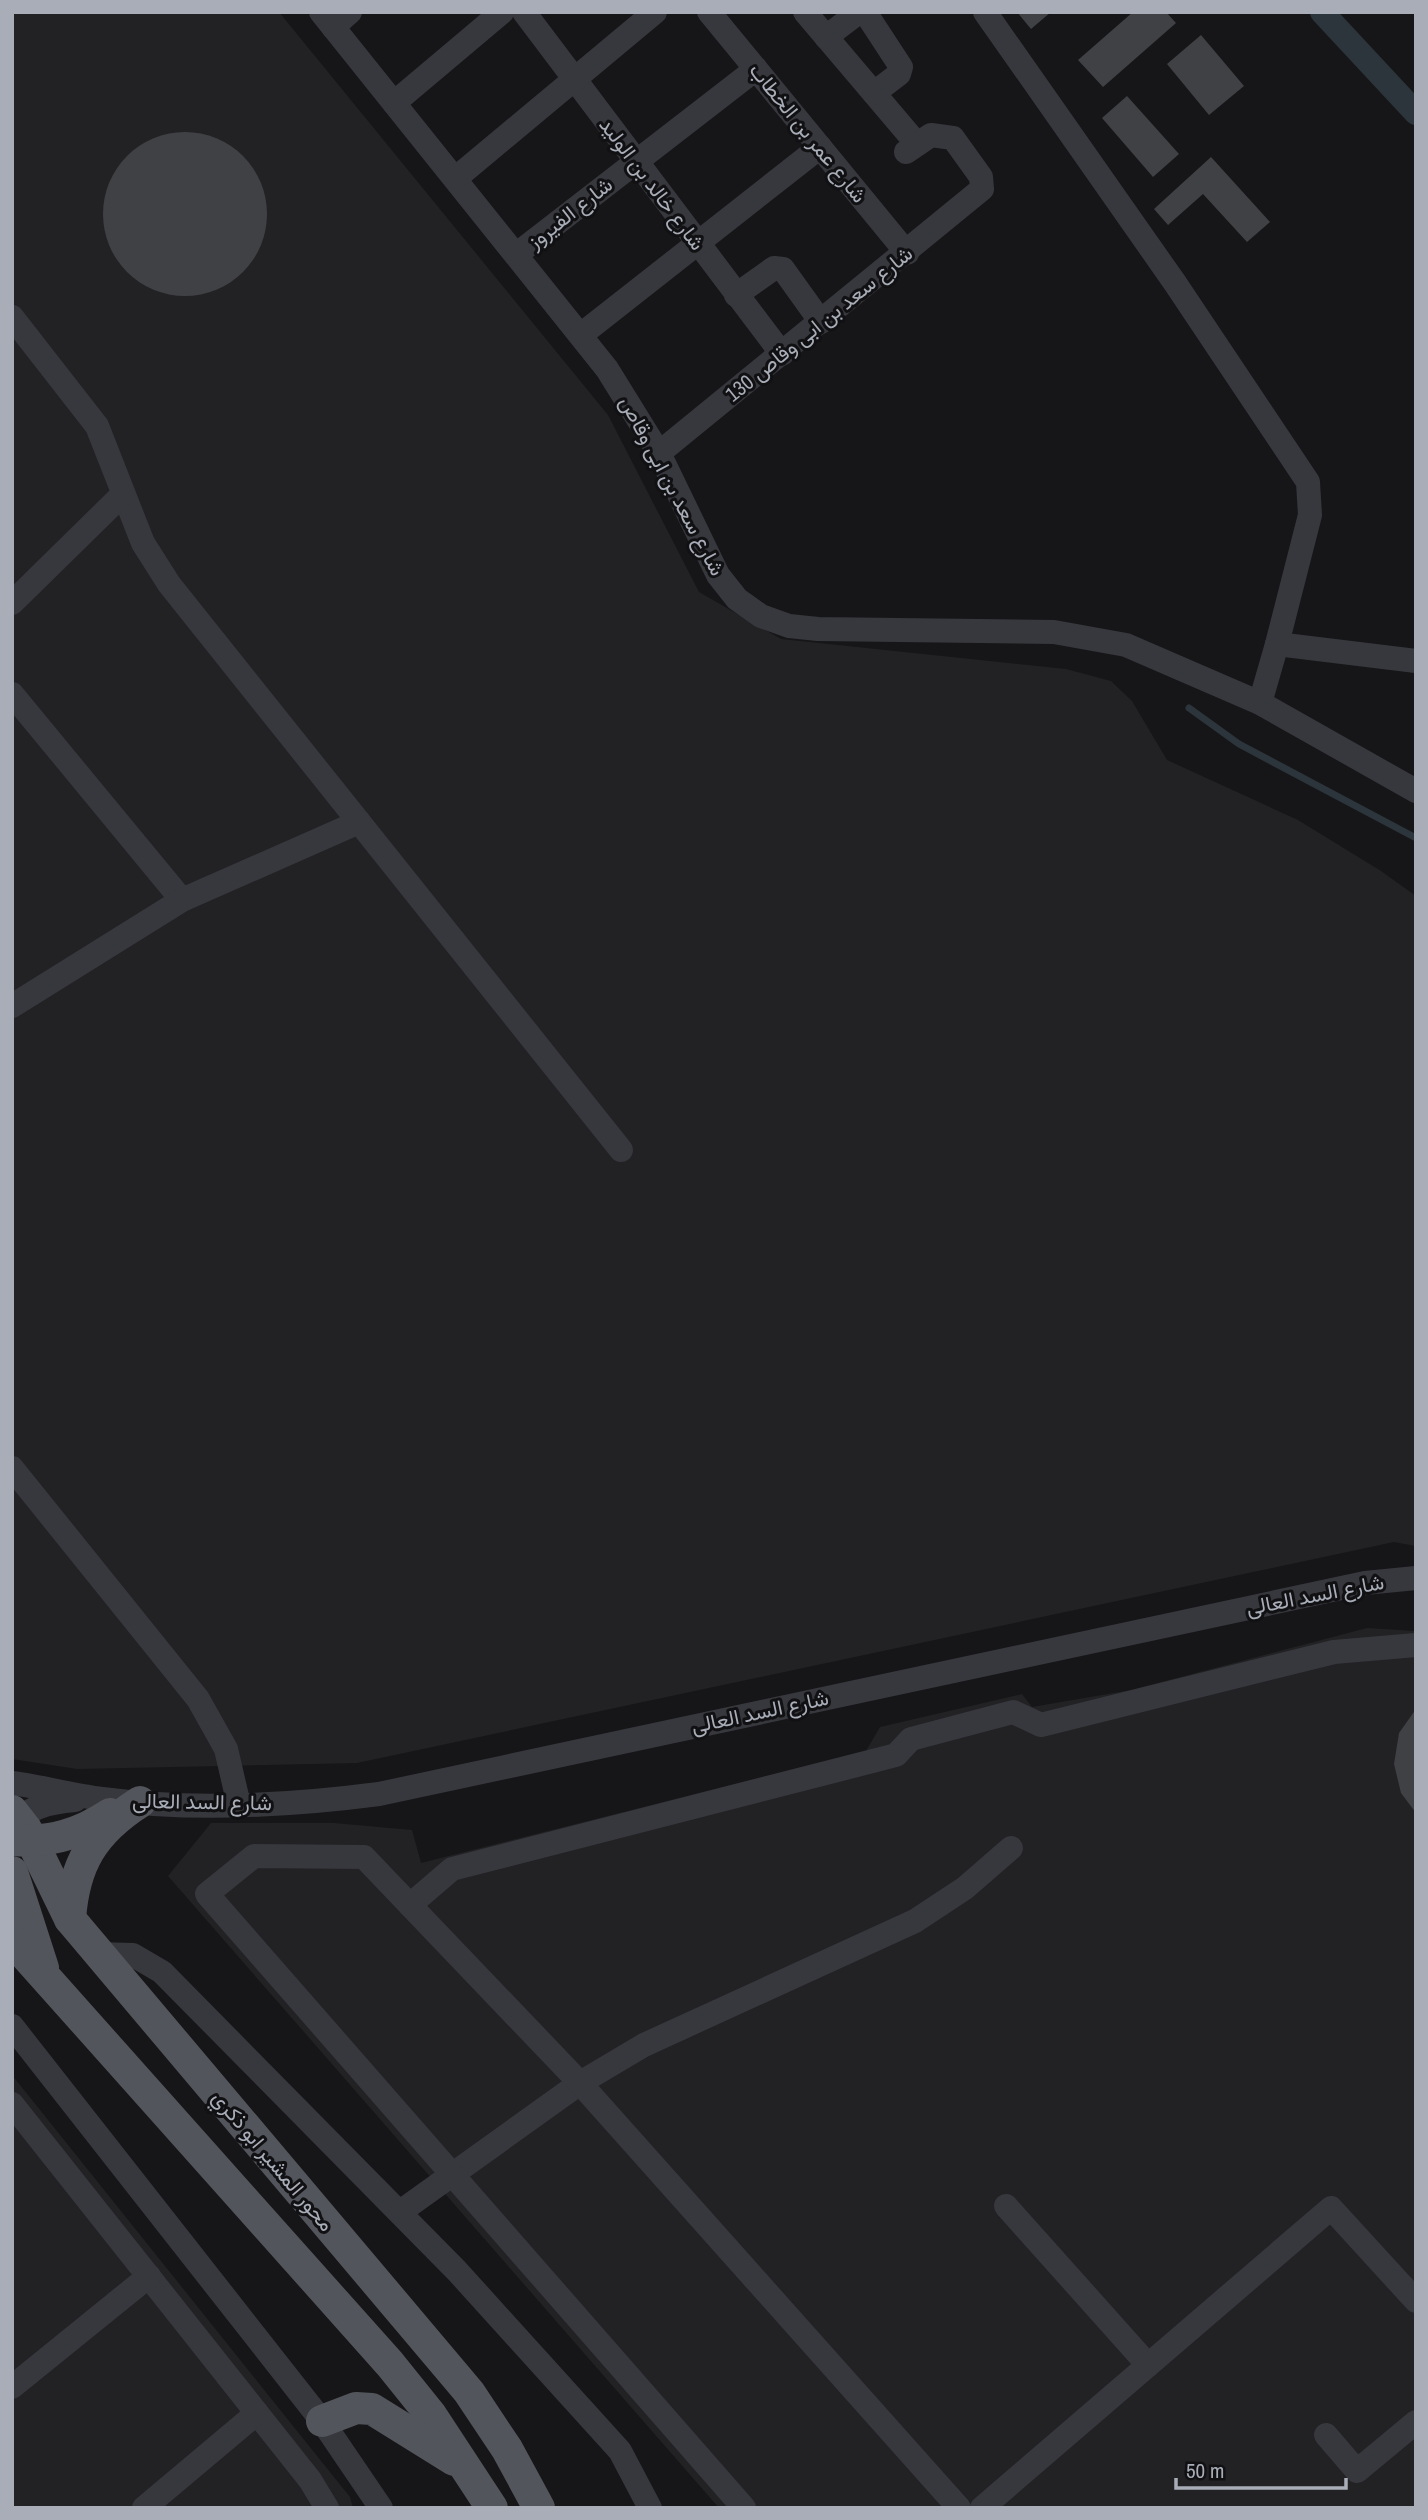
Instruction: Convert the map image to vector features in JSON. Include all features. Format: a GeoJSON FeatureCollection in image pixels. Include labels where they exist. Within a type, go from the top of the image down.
{"type":"FeatureCollection","features":[{"type":"Feature","properties":{"kind":"main road"},"geometry":{"type":"LineString","coordinates":[[17,1828],[82,1830],[121,1801]]}},
{"type":"Feature","properties":{"kind":"main road"},"geometry":{"type":"LineString","coordinates":[[69,1919],[75,1883],[91,1847],[121,1801]]}},
{"type":"Feature","properties":{"kind":"main road","name":"محور المشير ابو ذكري"},"geometry":{"type":"LineString","coordinates":[[17,1828],[69,1919],[97,1954],[469,2392],[507,2449],[539,2508]]}},
{"type":"Feature","properties":{"kind":"main road"},"geometry":{"type":"LineString","coordinates":[[12,1872],[45,1974]]}},
{"type":"Feature","properties":{"kind":"main road"},"geometry":{"type":"LineString","coordinates":[[12,1940],[390,2364],[468,2469],[492,2508]]}},
{"type":"Feature","properties":{"kind":"main road"},"geometry":{"type":"LineString","coordinates":[[322,2420],[356,2408],[372,2409],[468,2469]]}},
{"type":"Feature","properties":{"kind":"street"},"geometry":{"type":"LineString","coordinates":[[394,103],[502,12]]}},
{"type":"Feature","properties":{"kind":"street","name":"شارع خالد بن الوليد"},"geometry":{"type":"LineString","coordinates":[[524,12],[635,163],[782,354]]}},
{"type":"Feature","properties":{"kind":"street"},"geometry":{"type":"LineString","coordinates":[[456,178],[655,12]]}},
{"type":"Feature","properties":{"kind":"street","name":"شارع عمر بن الخطاب"},"geometry":{"type":"LineString","coordinates":[[709,12],[907,253]]}},
{"type":"Feature","properties":{"kind":"street"},"geometry":{"type":"LineString","coordinates":[[805,12],[874,93],[896,77],[901,67],[865,12]]}},
{"type":"Feature","properties":{"kind":"street"},"geometry":{"type":"LineString","coordinates":[[826,37],[859,12]]}},
{"type":"Feature","properties":{"kind":"street"},"geometry":{"type":"LineString","coordinates":[[985,12],[1175,283],[1308,482],[1310,515],[1260,702]]}},
{"type":"Feature","properties":{"kind":"street","name":"شارع سعد بن ابى وقاص"},"geometry":{"type":"LineString","coordinates":[[335,17],[394,103],[582,334],[607,369],[659,453],[718,575],[737,599],[761,616],[789,626],[818,629],[1054,632],[1090,637],[1160,659],[1260,702],[1416,791]]}},
{"type":"Feature","properties":{"kind":"street","name":"شارع الفيروز"},"geometry":{"type":"LineString","coordinates":[[517,254],[756,69]]}},
{"type":"Feature","properties":{"kind":"street","name":"شارع سعد بن ابى وقاص 130"},"geometry":{"type":"LineString","coordinates":[[659,453],[979,195],[981,177],[953,138],[931,135],[912,148],[874,93]]}},
{"type":"Feature","properties":{"kind":"street"},"geometry":{"type":"LineString","coordinates":[[582,334],[820,147]]}},
{"type":"Feature","properties":{"kind":"street"},"geometry":{"type":"LineString","coordinates":[[736,295],[774,268],[783,268],[821,322]]}},
{"type":"Feature","properties":{"kind":"street"},"geometry":{"type":"LineString","coordinates":[[12,317],[97,426],[110,453],[122,495],[142,543],[169,584],[621,1150]]}},
{"type":"Feature","properties":{"kind":"street"},"geometry":{"type":"LineString","coordinates":[[12,603],[122,495]]}},
{"type":"Feature","properties":{"kind":"street"},"geometry":{"type":"LineString","coordinates":[[1277,644],[1416,661]]}},
{"type":"Feature","properties":{"kind":"street"},"geometry":{"type":"LineString","coordinates":[[12,694],[182,901]]}},
{"type":"Feature","properties":{"kind":"street"},"geometry":{"type":"LineString","coordinates":[[12,1006],[182,901],[359,822]]}},
{"type":"Feature","properties":{"kind":"street"},"geometry":{"type":"LineString","coordinates":[[12,1468],[198,1699],[226,1749],[239,1805]]}},
{"type":"Feature","properties":{"kind":"street","name":"شارع السد العالى"},"geometry":{"type":"LineString","coordinates":[[12,1783],[121,1801],[239,1805],[379,1794],[1352,1586],[1416,1578]]}},
{"type":"Feature","properties":{"kind":"street"},"geometry":{"type":"LineString","coordinates":[[410,1905],[452,1869],[897,1755],[911,1739],[1013,1712],[1041,1725],[1334,1652],[1416,1645]]}},
{"type":"Feature","properties":{"kind":"street"},"geometry":{"type":"LineString","coordinates":[[400,2212],[580,2083],[644,2045],[915,1922],[965,1888],[1011,1849]]}},
{"type":"Feature","properties":{"kind":"street"},"geometry":{"type":"LineString","coordinates":[[744,2508],[207,1894],[254,1856],[364,1857],[580,2083],[959,2508]]}},
{"type":"Feature","properties":{"kind":"street"},"geometry":{"type":"LineString","coordinates":[[97,1954],[133,1955],[162,1972],[400,2212],[620,2451],[650,2508]]}},
{"type":"Feature","properties":{"kind":"street"},"geometry":{"type":"LineString","coordinates":[[12,2026],[322,2420],[381,2508]]}},
{"type":"Feature","properties":{"kind":"street"},"geometry":{"type":"LineString","coordinates":[[12,2104],[310,2480],[327,2508]]}},
{"type":"Feature","properties":{"kind":"street"},"geometry":{"type":"LineString","coordinates":[[1006,2206],[1148,2365]]}},
{"type":"Feature","properties":{"kind":"street"},"geometry":{"type":"LineString","coordinates":[[982,2508],[1331,2208],[1416,2301]]}},
{"type":"Feature","properties":{"kind":"street"},"geometry":{"type":"LineString","coordinates":[[12,2387],[149,2276]]}},
{"type":"Feature","properties":{"kind":"street"},"geometry":{"type":"LineString","coordinates":[[144,2508],[257,2413]]}},
{"type":"Feature","properties":{"kind":"street"},"geometry":{"type":"LineString","coordinates":[[1326,2435],[1357,2471],[1416,2422]]}},
{"type":"Feature","properties":{"kind":"shaded area"},"geometry":{"type":"Polygon","coordinates":[[[12,12],[279,12],[608,415],[699,592],[781,639],[1066,669],[1111,681],[1132,701],[1167,760],[1298,820],[1416,896],[1416,1546],[1394,1542],[357,1763],[77,1769],[12,1759],[12,12]]]}},
{"type":"Feature","properties":{"kind":"shaded area"},"geometry":{"type":"Polygon","coordinates":[[[1367,1628],[1415,1631],[1416,1628],[1416,2508],[719,2508],[168,1876],[211,1823],[334,1823],[412,1830],[421,1863],[866,1751],[880,1727],[1022,1694],[1032,1707],[1131,1690],[1367,1628]]]}},
{"type":"Feature","properties":{"kind":"shaded area"},"geometry":{"type":"Polygon","coordinates":[[[12,2075],[350,2497],[353,2508],[12,2508],[12,2075]]]}},
{"type":"Feature","properties":{"kind":"building"},"geometry":{"type":"Polygon","coordinates":[[[1017,12],[1051,12],[1031,29],[1017,12]]]}},
{"type":"Feature","properties":{"kind":"building"},"geometry":{"type":"Polygon","coordinates":[[[1133,12],[1166,12],[1176,23],[1103,87],[1078,60],[1133,12]]]}},
{"type":"Feature","properties":{"kind":"building"},"geometry":{"type":"Polygon","coordinates":[[[1201,35],[1244,86],[1209,115],[1167,64],[1201,35]]]}},
{"type":"Feature","properties":{"kind":"building"},"geometry":{"type":"Polygon","coordinates":[[[1127,96],[1179,154],[1153,177],[1102,118],[1127,96]]]}},
{"type":"Feature","properties":{"kind":"building"},"geometry":{"type":"Polygon","coordinates":[[[185,132],[216,138],[243,156],[261,183],[267,214],[261,245],[243,272],[216,290],[185,296],[154,290],[127,272],[109,245],[103,214],[109,183],[127,156],[154,138],[185,132]]]}},
{"type":"Feature","properties":{"kind":"building"},"geometry":{"type":"Polygon","coordinates":[[[1211,157],[1270,222],[1247,242],[1203,194],[1168,225],[1154,209],[1211,157]]]}},
{"type":"Feature","properties":{"kind":"building"},"geometry":{"type":"Polygon","coordinates":[[[1416,1709],[1416,1813],[1401,1793],[1394,1764],[1399,1733],[1416,1709]]]}},
{"type":"Feature","properties":{"kind":"waterway"},"geometry":{"type":"LineString","coordinates":[[1322,12],[1416,113]]}},
{"type":"Feature","properties":{"kind":"waterway"},"geometry":{"type":"LineString","coordinates":[[1189,708],[1239,744],[1416,838]]}}]}
